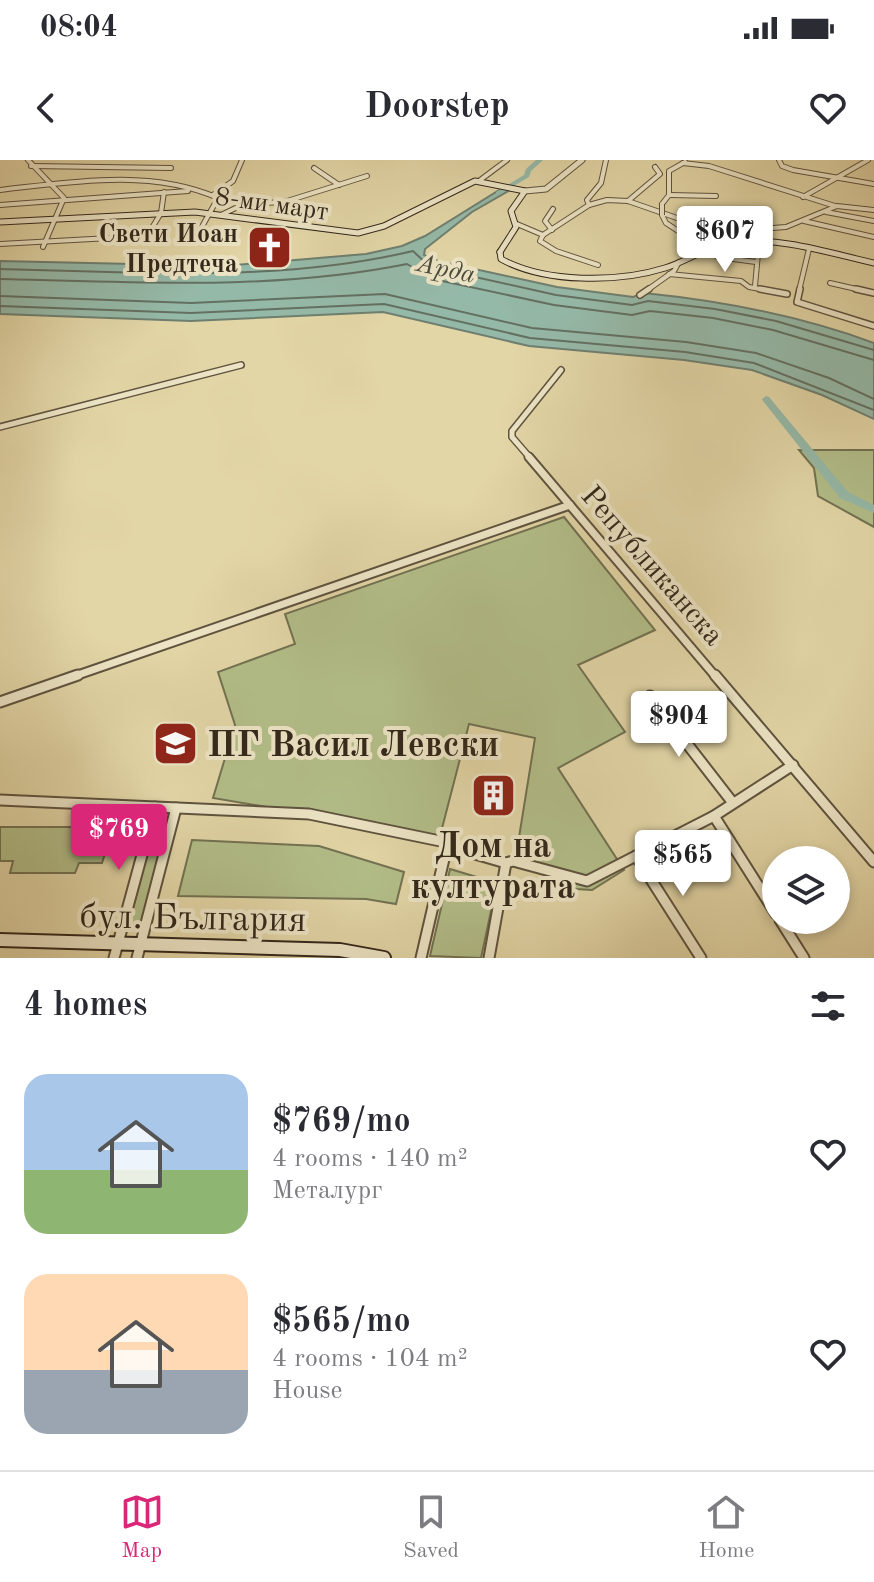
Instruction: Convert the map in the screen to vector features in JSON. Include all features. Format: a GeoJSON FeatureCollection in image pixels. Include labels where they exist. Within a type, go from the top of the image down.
{"type":"FeatureCollection","features":[{"type":"Feature","properties":{"kind":"main road"},"geometry":{"type":"LineString","coordinates":[[479,181],[522,191],[511,211],[517,224],[499,256],[514,266],[583,276],[634,275],[679,262],[703,248],[746,242],[809,249],[874,262]]}},
{"type":"Feature","properties":{"kind":"main road","name":"8-ми март"},"geometry":{"type":"LineString","coordinates":[[0,222],[161,213],[210,214],[358,233],[384,226],[479,181]]}},
{"type":"Feature","properties":{"kind":"main road"},"geometry":{"type":"LineString","coordinates":[[500,252],[509,261],[529,265],[616,273],[656,267],[730,240],[771,240],[874,262]]}},
{"type":"Feature","properties":{"kind":"main road","name":"бул. България"},"geometry":{"type":"LineString","coordinates":[[0,940],[115,952],[340,950],[384,958]]}},
{"type":"Feature","properties":{"kind":"street"},"geometry":{"type":"LineString","coordinates":[[28,160],[64,198]]}},
{"type":"Feature","properties":{"kind":"street"},"geometry":{"type":"LineString","coordinates":[[213,195],[233,181],[242,160]]}},
{"type":"Feature","properties":{"kind":"street"},"geometry":{"type":"LineString","coordinates":[[522,191],[546,189],[582,160]]}},
{"type":"Feature","properties":{"kind":"street"},"geometry":{"type":"LineString","coordinates":[[589,205],[587,200],[601,183],[606,160]]}},
{"type":"Feature","properties":{"kind":"street"},"geometry":{"type":"LineString","coordinates":[[779,160],[782,166],[801,173],[874,184]]}},
{"type":"Feature","properties":{"kind":"street"},"geometry":{"type":"LineString","coordinates":[[842,160],[851,170]]}},
{"type":"Feature","properties":{"kind":"street"},"geometry":{"type":"LineString","coordinates":[[803,197],[868,160]]}},
{"type":"Feature","properties":{"kind":"street"},"geometry":{"type":"LineString","coordinates":[[479,181],[504,161]]}},
{"type":"Feature","properties":{"kind":"street"},"geometry":{"type":"LineString","coordinates":[[756,262],[726,260],[674,229],[662,215],[662,204],[669,195],[669,171],[684,162],[709,166],[803,197],[874,210]]}},
{"type":"Feature","properties":{"kind":"street"},"geometry":{"type":"LineString","coordinates":[[31,166],[171,168],[161,181]]}},
{"type":"Feature","properties":{"kind":"street"},"geometry":{"type":"LineString","coordinates":[[628,201],[657,180],[660,174],[655,167]]}},
{"type":"Feature","properties":{"kind":"street"},"geometry":{"type":"LineString","coordinates":[[314,168],[339,185]]}},
{"type":"Feature","properties":{"kind":"street"},"geometry":{"type":"LineString","coordinates":[[221,215],[244,204],[284,202],[367,176]]}},
{"type":"Feature","properties":{"kind":"street"},"geometry":{"type":"LineString","coordinates":[[0,190],[161,181],[213,195],[218,200],[199,232]]}},
{"type":"Feature","properties":{"kind":"street"},"geometry":{"type":"LineString","coordinates":[[0,205],[194,191]]}},
{"type":"Feature","properties":{"kind":"street"},"geometry":{"type":"LineString","coordinates":[[0,244],[49,239],[145,237],[161,213],[164,192]]}},
{"type":"Feature","properties":{"kind":"street"},"geometry":{"type":"LineString","coordinates":[[669,195],[716,196]]}},
{"type":"Feature","properties":{"kind":"street"},"geometry":{"type":"LineString","coordinates":[[43,247],[64,198]]}},
{"type":"Feature","properties":{"kind":"street"},"geometry":{"type":"LineString","coordinates":[[598,265],[548,248],[540,241],[543,235],[589,205],[607,200],[628,201],[689,223],[743,231],[779,228],[839,206]]}},
{"type":"Feature","properties":{"kind":"street"},"geometry":{"type":"LineString","coordinates":[[552,230],[545,221],[553,209]]}},
{"type":"Feature","properties":{"kind":"street"},"geometry":{"type":"LineString","coordinates":[[824,211],[874,221]]}},
{"type":"Feature","properties":{"kind":"street"},"geometry":{"type":"LineString","coordinates":[[802,221],[874,237]]}},
{"type":"Feature","properties":{"kind":"street"},"geometry":{"type":"LineString","coordinates":[[674,229],[689,223]]}},
{"type":"Feature","properties":{"kind":"street"},"geometry":{"type":"LineString","coordinates":[[517,224],[543,235]]}},
{"type":"Feature","properties":{"kind":"street"},"geometry":{"type":"LineString","coordinates":[[755,286],[759,243]]}},
{"type":"Feature","properties":{"kind":"street"},"geometry":{"type":"LineString","coordinates":[[809,249],[797,302],[874,326]]}},
{"type":"Feature","properties":{"kind":"street"},"geometry":{"type":"LineString","coordinates":[[640,295],[669,274],[679,262]]}},
{"type":"Feature","properties":{"kind":"street"},"geometry":{"type":"LineString","coordinates":[[669,274],[741,281],[749,287],[787,294]]}},
{"type":"Feature","properties":{"kind":"street"},"geometry":{"type":"LineString","coordinates":[[830,283],[874,293]]}},
{"type":"Feature","properties":{"kind":"street"},"geometry":{"type":"LineString","coordinates":[[0,427],[241,365]]}},
{"type":"Feature","properties":{"kind":"street","name":"Републиканска"},"geometry":{"type":"LineString","coordinates":[[561,370],[511,434],[874,862]]}},
{"type":"Feature","properties":{"kind":"street"},"geometry":{"type":"LineString","coordinates":[[0,702],[570,505]]}},
{"type":"Feature","properties":{"kind":"street"},"geometry":{"type":"LineString","coordinates":[[650,696],[733,803]]}},
{"type":"Feature","properties":{"kind":"street"},"geometry":{"type":"LineString","coordinates":[[0,800],[309,814],[445,842],[447,846],[506,863],[513,861],[587,881],[714,816],[793,765]]}},
{"type":"Feature","properties":{"kind":"street"},"geometry":{"type":"LineString","coordinates":[[115,952],[155,807]]}},
{"type":"Feature","properties":{"kind":"street"},"geometry":{"type":"LineString","coordinates":[[139,952],[176,808]]}},
{"type":"Feature","properties":{"kind":"street"},"geometry":{"type":"LineString","coordinates":[[714,816],[762,892]]}},
{"type":"Feature","properties":{"kind":"street"},"geometry":{"type":"LineString","coordinates":[[421,958],[447,846]]}},
{"type":"Feature","properties":{"kind":"street"},"geometry":{"type":"LineString","coordinates":[[636,856],[701,958]]}},
{"type":"Feature","properties":{"kind":"street"},"geometry":{"type":"LineString","coordinates":[[489,958],[506,863]]}},
{"type":"Feature","properties":{"kind":"street"},"geometry":{"type":"LineString","coordinates":[[789,934],[804,958]]}},
{"type":"Feature","properties":{"kind":"green space"},"geometry":{"type":"Polygon","coordinates":[[[799,450],[874,450],[874,527],[818,496],[814,468],[799,450]]]}},
{"type":"Feature","properties":{"kind":"green space"},"geometry":{"type":"Polygon","coordinates":[[[564,517],[655,630],[578,665],[625,732],[558,768],[624,870],[592,890],[576,889],[516,856],[535,738],[469,724],[440,836],[213,798],[235,725],[218,672],[295,644],[285,614],[564,517]]]}},
{"type":"Feature","properties":{"kind":"green space"},"geometry":{"type":"Polygon","coordinates":[[[159,810],[171,810],[142,923],[129,923],[159,810]]]}},
{"type":"Feature","properties":{"kind":"green space"},"geometry":{"type":"Polygon","coordinates":[[[0,827],[113,827],[102,863],[79,863],[75,873],[10,873],[13,861],[0,861],[0,827]]]}},
{"type":"Feature","properties":{"kind":"green space"},"geometry":{"type":"Polygon","coordinates":[[[192,840],[319,846],[404,872],[396,904],[366,899],[178,896],[192,840]]]}},
{"type":"Feature","properties":{"kind":"green space"},"geometry":{"type":"Polygon","coordinates":[[[450,869],[497,883],[481,958],[430,956],[450,869]]]}},
{"type":"Feature","properties":{"kind":"water","name":"Арда"},"geometry":{"type":"Polygon","coordinates":[[[504,187],[512,189],[472,212],[425,249],[424,255],[438,261],[557,287],[633,297],[644,293],[673,296],[760,310],[818,324],[874,343],[874,419],[822,395],[752,370],[684,360],[529,346],[383,312],[191,321],[0,314],[0,261],[223,266],[366,254],[402,246],[425,236],[504,187]]]}},
{"type":"Feature","properties":{"kind":"waterway"},"geometry":{"type":"LineString","coordinates":[[498,193],[527,176],[528,170],[540,160]]}},
{"type":"Feature","properties":{"kind":"waterway"},"geometry":{"type":"LineString","coordinates":[[766,399],[844,495],[874,509]]}},
{"type":"Feature","properties":{"kind":"place","name":"Свети Иоан Предтеча"},"geometry":{"type":"Point","coordinates":[269,248]}},
{"type":"Feature","properties":{"kind":"place","name":"ПГ Васил Левски"},"geometry":{"type":"Point","coordinates":[176,743]}},
{"type":"Feature","properties":{"kind":"place","name":"Дом на културата"},"geometry":{"type":"Point","coordinates":[493,795]}}]}
